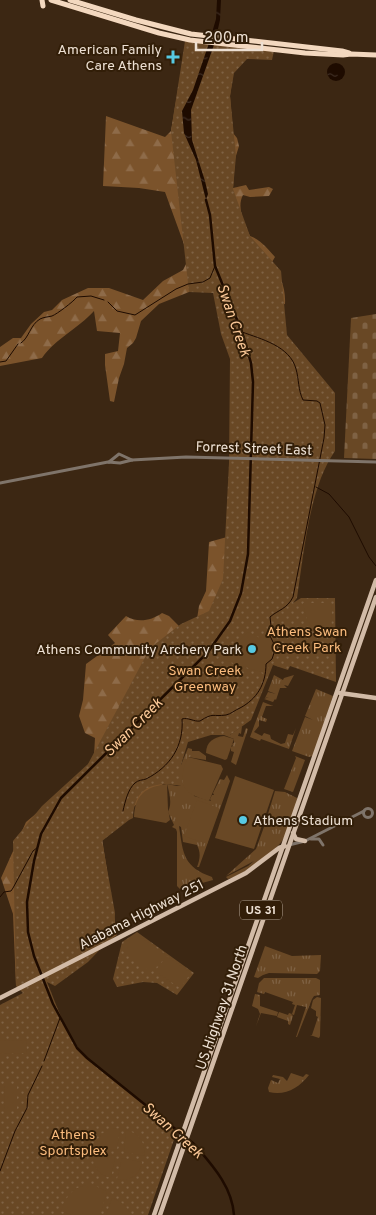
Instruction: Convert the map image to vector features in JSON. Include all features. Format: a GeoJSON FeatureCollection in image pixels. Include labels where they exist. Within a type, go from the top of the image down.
{"type":"FeatureCollection","features":[{"type":"Feature","properties":{"kind":"highway"},"geometry":{"type":"LineString","coordinates":[[52,0],[167,35],[376,55]]}},
{"type":"Feature","properties":{"kind":"highway"},"geometry":{"type":"LineString","coordinates":[[70,0],[207,39]]}},
{"type":"Feature","properties":{"kind":"main road","name":"US 31"},"geometry":{"type":"LineString","coordinates":[[336,693],[376,580]]}},
{"type":"Feature","properties":{"kind":"main road","name":"US 31"},"geometry":{"type":"LineString","coordinates":[[342,693],[376,597]]}},
{"type":"Feature","properties":{"kind":"main road"},"geometry":{"type":"LineString","coordinates":[[348,676],[348,685],[356,695]]}},
{"type":"Feature","properties":{"kind":"main road"},"geometry":{"type":"LineString","coordinates":[[336,693],[376,698]]}},
{"type":"Feature","properties":{"kind":"main road","name":"US Highway 31 North"},"geometry":{"type":"LineString","coordinates":[[154,1215],[187,1130],[286,846],[336,693]]}},
{"type":"Feature","properties":{"kind":"main road","name":"US Highway 31 North"},"geometry":{"type":"LineString","coordinates":[[187,1130],[277,864],[293,832],[342,693]]}},
{"type":"Feature","properties":{"kind":"main road"},"geometry":{"type":"LineString","coordinates":[[339,702],[356,695]]}},
{"type":"Feature","properties":{"kind":"main road"},"geometry":{"type":"LineString","coordinates":[[293,832],[296,839],[307,840]]}},
{"type":"Feature","properties":{"kind":"main road","name":"Alabama Highway 251"},"geometry":{"type":"LineString","coordinates":[[0,998],[246,873],[286,846]]}},
{"type":"Feature","properties":{"kind":"main road"},"geometry":{"type":"LineString","coordinates":[[263,861],[273,859],[277,864]]}},
{"type":"Feature","properties":{"kind":"main road","name":"US Highway 31 North"},"geometry":{"type":"LineString","coordinates":[[160,1215],[181,1147]]}},
{"type":"Feature","properties":{"kind":"street"},"geometry":{"type":"LineString","coordinates":[[0,483],[108,462],[120,463],[123,462],[123,456],[120,454],[108,462]]}},
{"type":"Feature","properties":{"kind":"street","name":"Forrest Street East"},"geometry":{"type":"LineString","coordinates":[[123,456],[132,460]]}},
{"type":"Feature","properties":{"kind":"street"},"geometry":{"type":"LineString","coordinates":[[116,457],[117,462]]}},
{"type":"Feature","properties":{"kind":"street","name":"Forrest Street East"},"geometry":{"type":"LineString","coordinates":[[123,462],[186,457],[376,462]]}},
{"type":"Feature","properties":{"kind":"street"},"geometry":{"type":"LineString","coordinates":[[286,846],[307,840],[368,808],[375,812],[369,817],[364,815],[352,818]]}},
{"type":"Feature","properties":{"kind":"street"},"geometry":{"type":"LineString","coordinates":[[307,840],[319,839],[323,844]]}},
{"type":"Feature","properties":{"kind":"green space","name":"Swan Creek Greenway"},"geometry":{"type":"Polygon","coordinates":[[[185,41],[274,51],[272,60],[247,59],[234,73],[230,96],[236,156],[233,189],[250,236],[281,271],[287,335],[335,393],[335,451],[326,466],[313,502],[297,598],[293,603],[301,598],[335,598],[336,682],[290,666],[288,670],[273,665],[251,720],[230,735],[211,735],[188,742],[181,765],[181,785],[157,785],[145,790],[135,804],[133,818],[102,841],[115,913],[114,935],[88,962],[55,986],[47,982],[59,1012],[79,1050],[86,1058],[177,1131],[148,1215],[0,1215],[0,1005],[23,993],[16,986],[13,841],[42,806],[88,764],[150,648],[181,624],[209,611],[223,579],[229,463],[230,359],[221,334],[213,293],[189,292],[171,131],[185,41]]]}},
{"type":"Feature","properties":{"kind":"green space"},"geometry":{"type":"Polygon","coordinates":[[[185,47],[236,54],[230,96],[233,133],[237,138],[239,146],[235,159],[233,188],[246,185],[249,190],[269,187],[273,189],[269,196],[250,197],[243,195],[240,205],[250,236],[261,242],[275,257],[272,262],[282,282],[285,304],[279,305],[214,288],[189,292],[159,304],[141,321],[136,338],[127,348],[114,402],[110,401],[105,354],[118,351],[120,333],[97,331],[94,311],[47,351],[42,358],[0,366],[0,347],[13,338],[21,338],[31,324],[44,312],[52,310],[62,300],[88,288],[109,288],[143,300],[163,281],[183,270],[189,258],[165,192],[103,186],[106,116],[165,137],[171,131],[185,47]]]}},
{"type":"Feature","properties":{"kind":"green space"},"geometry":{"type":"Polygon","coordinates":[[[376,314],[376,459],[344,458],[351,318],[376,314]]]}},
{"type":"Feature","properties":{"kind":"green space"},"geometry":{"type":"Polygon","coordinates":[[[227,537],[251,611],[167,781],[101,832],[117,935],[94,951],[16,986],[13,914],[1,878],[26,822],[79,778],[94,756],[95,738],[85,733],[79,716],[83,700],[86,664],[115,643],[108,635],[126,616],[135,620],[144,620],[162,613],[169,616],[179,626],[197,619],[199,606],[206,591],[209,542],[227,537]]]}},
{"type":"Feature","properties":{"kind":"green space"},"geometry":{"type":"Polygon","coordinates":[[[303,603],[329,603],[332,606],[331,633],[318,630],[310,624],[303,603]]]}},
{"type":"Feature","properties":{"kind":"green space","name":"Athens Community Archery Park"},"geometry":{"type":"Polygon","coordinates":[[[272,629],[278,631],[267,674],[221,659],[248,632],[260,638],[272,629]]]}},
{"type":"Feature","properties":{"kind":"green space"},"geometry":{"type":"Polygon","coordinates":[[[274,675],[283,680],[294,675],[288,686],[284,685],[287,688],[280,688],[276,700],[273,702],[264,699],[269,697],[265,698],[268,692],[276,694],[268,691],[274,675]]]}},
{"type":"Feature","properties":{"kind":"green space"},"geometry":{"type":"Polygon","coordinates":[[[316,689],[333,696],[313,756],[309,757],[292,751],[305,717],[313,720],[305,716],[316,689]]]}},
{"type":"Feature","properties":{"kind":"green space"},"geometry":{"type":"Polygon","coordinates":[[[263,702],[273,706],[266,706],[262,717],[267,719],[266,722],[259,720],[259,726],[254,732],[262,736],[264,733],[270,735],[271,739],[281,744],[285,743],[288,734],[293,735],[296,728],[289,749],[250,737],[263,702]]]}},
{"type":"Feature","properties":{"kind":"green space"},"geometry":{"type":"Polygon","coordinates":[[[242,726],[241,734],[239,733],[238,736],[243,737],[246,728],[248,729],[236,765],[231,762],[234,752],[231,751],[231,747],[233,746],[234,739],[224,735],[230,735],[242,726]]]}},
{"type":"Feature","properties":{"kind":"green space"},"geometry":{"type":"Polygon","coordinates":[[[224,736],[234,739],[227,759],[225,760],[206,753],[207,746],[211,741],[224,736]]]}},
{"type":"Feature","properties":{"kind":"green space"},"geometry":{"type":"Polygon","coordinates":[[[188,748],[192,749],[192,751],[199,751],[206,756],[206,760],[188,757],[194,796],[211,801],[210,799],[214,795],[213,793],[220,779],[224,780],[227,775],[230,781],[199,867],[197,867],[200,856],[197,845],[183,842],[181,827],[179,826],[186,859],[196,869],[212,877],[213,880],[180,889],[177,886],[177,832],[172,827],[174,825],[168,812],[170,799],[167,784],[181,785],[181,765],[188,748]]]}},
{"type":"Feature","properties":{"kind":"green space"},"geometry":{"type":"Polygon","coordinates":[[[295,756],[305,760],[293,792],[284,789],[296,758],[295,756]]]}},
{"type":"Feature","properties":{"kind":"green space"},"geometry":{"type":"Polygon","coordinates":[[[188,757],[221,765],[223,769],[209,801],[192,794],[184,786],[182,780],[188,757]]]}},
{"type":"Feature","properties":{"kind":"green space","name":"Athens Stadium"},"geometry":{"type":"Polygon","coordinates":[[[235,776],[274,790],[254,849],[215,838],[235,776]]]}},
{"type":"Feature","properties":{"kind":"green space"},"geometry":{"type":"Polygon","coordinates":[[[167,784],[170,820],[166,823],[134,817],[136,803],[143,793],[153,787],[167,784]]]}},
{"type":"Feature","properties":{"kind":"green space"},"geometry":{"type":"Polygon","coordinates":[[[275,791],[285,792],[297,798],[294,813],[282,841],[257,863],[235,877],[228,879],[226,877],[254,861],[226,876],[256,849],[275,791]]]}},
{"type":"Feature","properties":{"kind":"green space"},"geometry":{"type":"Polygon","coordinates":[[[197,800],[219,808],[207,844],[184,836],[197,800]]]}},
{"type":"Feature","properties":{"kind":"green space"},"geometry":{"type":"Polygon","coordinates":[[[137,932],[194,973],[177,995],[157,983],[143,982],[117,987],[113,979],[122,942],[137,932]]]}},
{"type":"Feature","properties":{"kind":"green space"},"geometry":{"type":"Polygon","coordinates":[[[136,934],[165,954],[151,972],[123,951],[136,934]]]}},
{"type":"Feature","properties":{"kind":"green space"},"geometry":{"type":"Polygon","coordinates":[[[265,946],[292,956],[321,955],[320,971],[317,974],[269,973],[258,978],[254,977],[265,946]]]}},
{"type":"Feature","properties":{"kind":"green space"},"geometry":{"type":"Polygon","coordinates":[[[167,956],[191,973],[180,988],[155,971],[167,956]]]}},
{"type":"Feature","properties":{"kind":"green space"},"geometry":{"type":"Polygon","coordinates":[[[264,978],[316,978],[320,980],[320,995],[314,996],[312,999],[297,1037],[306,1007],[297,1005],[294,1015],[291,1014],[293,1016],[290,1025],[288,1021],[277,1017],[279,1012],[288,1015],[289,1013],[292,1014],[295,1005],[292,1004],[293,1002],[265,992],[264,994],[257,992],[259,983],[264,978]]]}},
{"type":"Feature","properties":{"kind":"green space"},"geometry":{"type":"Polygon","coordinates":[[[255,994],[260,995],[260,1006],[278,1012],[277,1016],[261,1013],[256,1026],[260,1014],[258,1009],[252,1006],[255,994]]]}},
{"type":"Feature","properties":{"kind":"green space"},"geometry":{"type":"Polygon","coordinates":[[[317,997],[321,998],[319,1038],[310,1035],[312,1035],[318,1017],[316,1016],[316,1011],[311,1008],[313,1000],[317,997]]]}},
{"type":"Feature","properties":{"kind":"green space"},"geometry":{"type":"Polygon","coordinates":[[[26,1040],[27,1053],[0,1054],[0,1041],[26,1040]]]}},
{"type":"Feature","properties":{"kind":"green space"},"geometry":{"type":"Polygon","coordinates":[[[291,1073],[303,1077],[306,1074],[309,1075],[301,1084],[291,1090],[281,1093],[269,1092],[268,1088],[271,1080],[278,1083],[280,1079],[272,1077],[273,1075],[283,1077],[287,1081],[291,1073]]]}},
{"type":"Feature","properties":{"kind":"green space"},"geometry":{"type":"Polygon","coordinates":[[[4,1085],[17,1085],[17,1109],[5,1109],[4,1085]]]}},
{"type":"Feature","properties":{"kind":"green space"},"geometry":{"type":"Polygon","coordinates":[[[113,1128],[120,1129],[117,1149],[95,1147],[101,1134],[113,1128]]]}},
{"type":"Feature","properties":{"kind":"green space"},"geometry":{"type":"Polygon","coordinates":[[[126,1130],[131,1131],[141,1139],[144,1147],[144,1156],[124,1152],[126,1130]]]}},
{"type":"Feature","properties":{"kind":"green space"},"geometry":{"type":"Polygon","coordinates":[[[93,1153],[114,1156],[111,1178],[99,1172],[95,1166],[93,1153]]]}},
{"type":"Feature","properties":{"kind":"green space"},"geometry":{"type":"Polygon","coordinates":[[[122,1158],[142,1162],[137,1174],[122,1180],[117,1179],[122,1158]]]}},
{"type":"Feature","properties":{"kind":"green space"},"geometry":{"type":"Polygon","coordinates":[[[94,1185],[107,1192],[100,1215],[72,1215],[61,1211],[70,1194],[76,1188],[94,1185]]]}},
{"type":"Feature","properties":{"kind":"green space"},"geometry":{"type":"Polygon","coordinates":[[[112,1198],[123,1204],[131,1215],[106,1215],[112,1198]]]}},
{"type":"Feature","properties":{"kind":"water"},"geometry":{"type":"Polygon","coordinates":[[[217,0],[221,0],[220,20],[215,42],[191,110],[192,140],[205,181],[208,194],[206,200],[196,160],[184,133],[182,111],[193,90],[208,46],[216,19],[217,0]]]}},
{"type":"Feature","properties":{"kind":"water"},"geometry":{"type":"Polygon","coordinates":[[[336,63],[342,66],[345,72],[342,78],[336,81],[330,78],[327,72],[330,66],[336,63]]]}},
{"type":"Feature","properties":{"kind":"waterway","name":"Swan Creek"},"geometry":{"type":"LineString","coordinates":[[206,200],[210,215],[215,266],[242,332],[251,363],[253,382],[248,554],[241,593],[230,621],[208,652],[61,798],[41,834],[27,902],[28,932],[34,956],[53,1004],[77,1048],[194,1144],[220,1176],[229,1195],[234,1215]]}},
{"type":"Feature","properties":{"kind":"waterway"},"geometry":{"type":"LineString","coordinates":[[108,302],[117,311],[135,315],[176,289],[188,284],[203,282],[210,278],[215,266]]}},
{"type":"Feature","properties":{"kind":"waterway"},"geometry":{"type":"LineString","coordinates":[[21,343],[37,322],[42,318],[54,315],[77,297],[91,296],[104,300]]}},
{"type":"Feature","properties":{"kind":"waterway"},"geometry":{"type":"LineString","coordinates":[[123,811],[130,789],[138,781],[155,774],[174,755],[181,738],[182,719],[200,721],[211,716],[228,714],[246,704],[256,695],[264,678],[266,664],[272,659],[275,650],[270,636],[270,617],[285,607],[293,597],[325,425],[320,403],[303,400],[296,369],[288,354],[274,344],[242,332]]}},
{"type":"Feature","properties":{"kind":"waterway"},"geometry":{"type":"LineString","coordinates":[[0,362],[6,361],[18,344]]}},
{"type":"Feature","properties":{"kind":"waterway"},"geometry":{"type":"LineString","coordinates":[[316,487],[329,494],[349,517],[369,557],[376,566]]}},
{"type":"Feature","properties":{"kind":"waterway"},"geometry":{"type":"LineString","coordinates":[[0,897],[4,892],[11,891],[33,851],[38,847]]}},
{"type":"Feature","properties":{"kind":"waterway"},"geometry":{"type":"LineString","coordinates":[[44,1061],[60,1018]]}},
{"type":"Feature","properties":{"kind":"waterway"},"geometry":{"type":"LineString","coordinates":[[0,1171],[15,1131],[27,1108],[28,1095],[42,1066]]}},
{"type":"Feature","properties":{"kind":"place","name":"American Family Care Athens"},"geometry":{"type":"Point","coordinates":[173,57]}},
{"type":"Feature","properties":{"kind":"place","name":"Athens Community Archery Park"},"geometry":{"type":"Point","coordinates":[252,649]}},
{"type":"Feature","properties":{"kind":"place","name":"Athens Stadium"},"geometry":{"type":"Point","coordinates":[243,820]}},
{"type":"Feature","properties":{"kind":"park label","name":"Athens Swan Creek Park"},"geometry":{"type":"Point","coordinates":[307,640]}},
{"type":"Feature","properties":{"kind":"park label","name":"Athens Sportsplex"},"geometry":{"type":"Point","coordinates":[73,1142]}}]}
